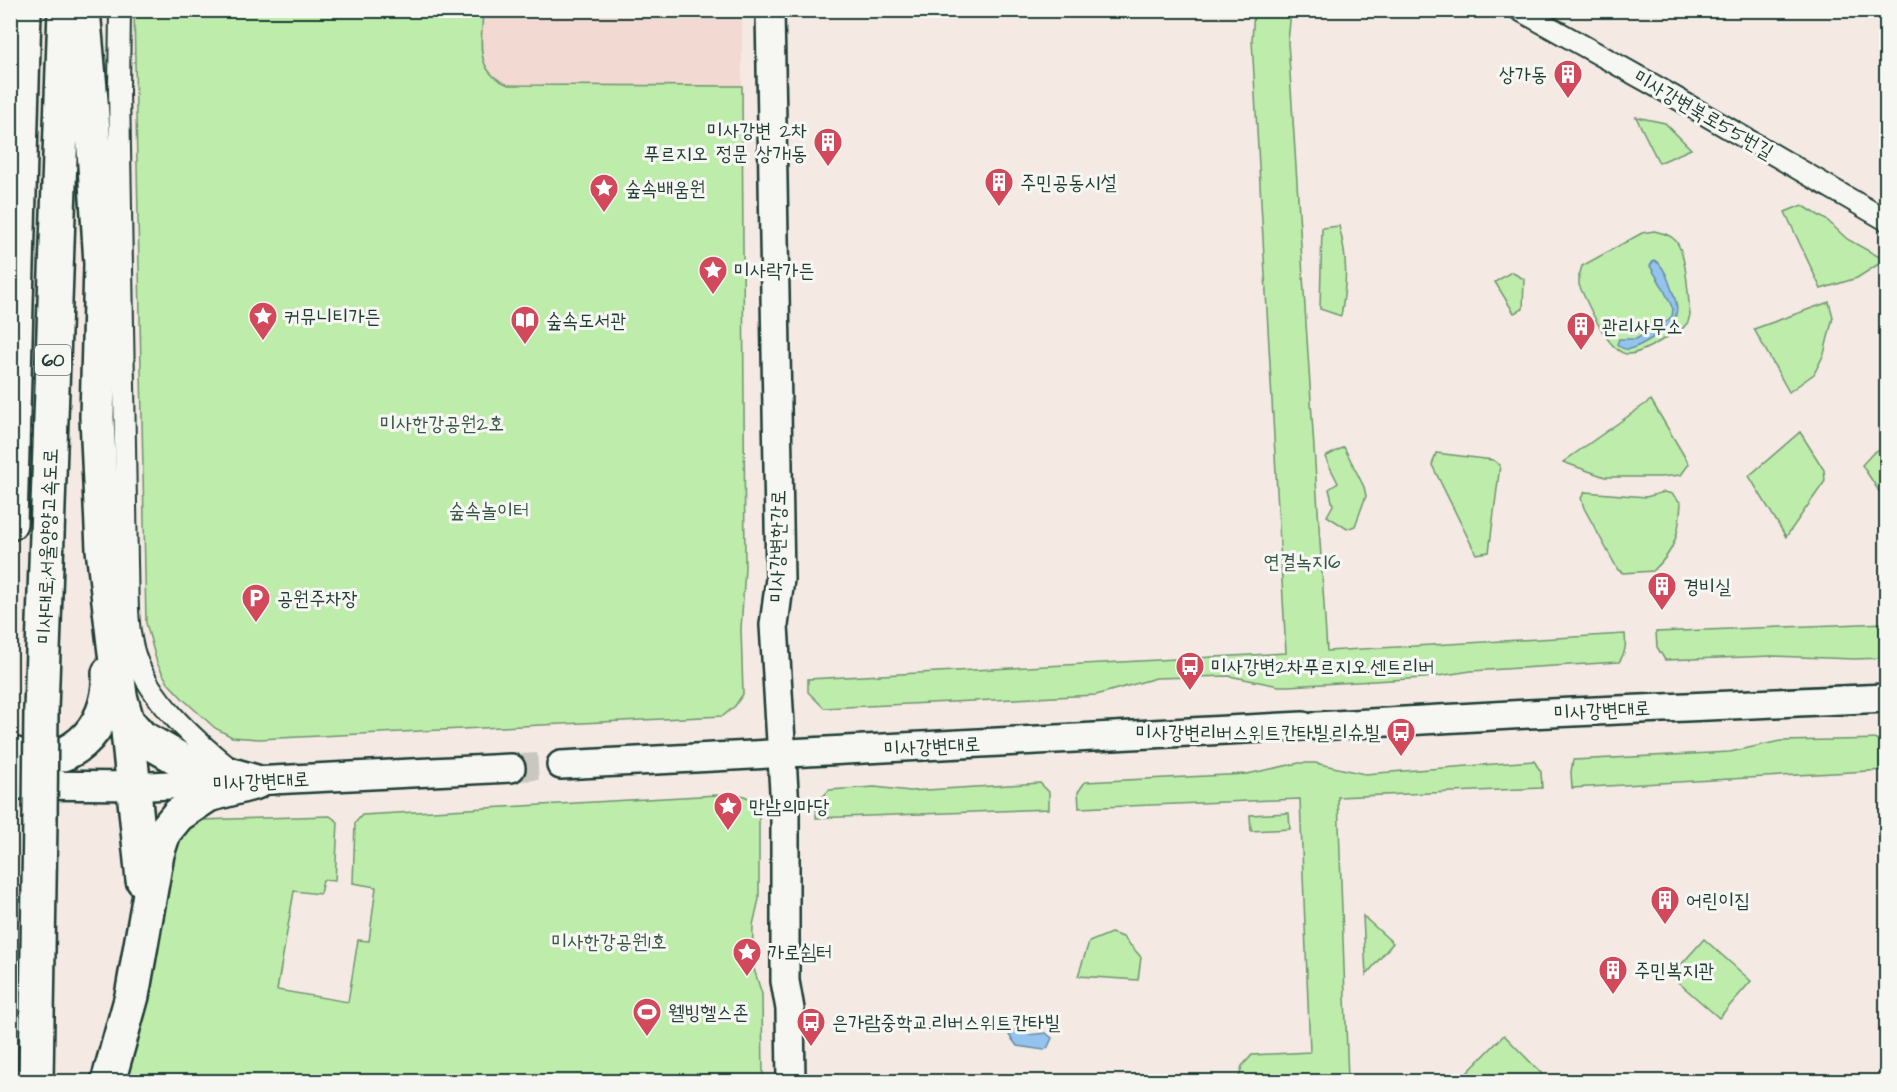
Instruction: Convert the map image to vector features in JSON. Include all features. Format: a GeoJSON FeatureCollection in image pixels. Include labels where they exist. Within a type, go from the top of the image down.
{"type":"FeatureCollection","features":[{"type":"Feature","properties":{"kind":"highway","name":"미사대로;서울양양고속도로"},"geometry":{"type":"LineString","coordinates":[[10,523],[24,10]]}},
{"type":"Feature","properties":{"kind":"highway","name":"미사대로;서울양양고속도로"},"geometry":{"type":"LineString","coordinates":[[36,1082],[41,710],[65,10]]}},
{"type":"Feature","properties":{"kind":"highway"},"geometry":{"type":"LineString","coordinates":[[10,753],[21,757],[46,760],[71,751],[94,730],[106,709],[110,690],[97,417],[101,264],[83,10]]}},
{"type":"Feature","properties":{"kind":"highway"},"geometry":{"type":"LineString","coordinates":[[104,549],[120,696],[127,721],[143,873],[145,927]]}},
{"type":"Feature","properties":{"kind":"highway"},"geometry":{"type":"LineString","coordinates":[[127,721],[141,737],[181,760],[248,781]]}},
{"type":"Feature","properties":{"kind":"highway"},"geometry":{"type":"LineString","coordinates":[[108,1082],[132,996],[157,854],[164,832],[168,824],[178,815],[208,795],[248,781]]}},
{"type":"Feature","properties":{"kind":"main road","name":"미사강변한강로"},"geometry":{"type":"LineString","coordinates":[[770,10],[780,579],[774,625],[785,808],[785,981],[790,1009],[791,1082]]}},
{"type":"Feature","properties":{"kind":"main road","name":"미사강변대로"},"geometry":{"type":"LineString","coordinates":[[561,765],[1528,714],[1887,698]]}},
{"type":"Feature","properties":{"kind":"main road","name":"미사강변대로"},"geometry":{"type":"LineString","coordinates":[[10,785],[134,786],[511,768]]}},
{"type":"Feature","properties":{"kind":"street"},"geometry":{"type":"LineString","coordinates":[[120,10],[126,540],[130,636],[135,655],[152,692],[210,752],[248,781]]}},
{"type":"Feature","properties":{"kind":"street","name":"미사강변북로55번길"},"geometry":{"type":"LineString","coordinates":[[1519,10],[1887,220]]}},
{"type":"Feature","properties":{"kind":"street"},"geometry":{"type":"LineString","coordinates":[[118,1082],[128,1043],[132,996]]}},
{"type":"Feature","properties":{"kind":"shaded area"},"geometry":{"type":"Polygon","coordinates":[[[483,11],[742,11],[742,86],[509,85],[490,75],[485,67],[482,58],[483,11]]]}},
{"type":"Feature","properties":{"kind":"green space","name":"미사한강공원2호"},"geometry":{"type":"Polygon","coordinates":[[[134,11],[483,11],[481,44],[485,64],[498,79],[509,85],[742,86],[745,568],[741,629],[743,694],[735,706],[723,716],[259,739],[232,737],[215,728],[168,683],[157,663],[146,623],[134,11]]]}},
{"type":"Feature","properties":{"kind":"green space","name":"연결녹지6"},"geometry":{"type":"Polygon","coordinates":[[[1254,11],[1291,11],[1288,42],[1327,651],[1625,634],[1625,648],[1619,662],[1471,671],[1425,678],[1288,686],[1229,676],[1156,678],[1096,695],[824,708],[808,692],[808,679],[1286,653],[1252,40],[1254,11]]]}},
{"type":"Feature","properties":{"kind":"green space"},"geometry":{"type":"Polygon","coordinates":[[[1636,117],[1665,123],[1691,149],[1659,163],[1636,117]]]}},
{"type":"Feature","properties":{"kind":"green space"},"geometry":{"type":"Polygon","coordinates":[[[1802,205],[1828,221],[1847,239],[1885,260],[1857,278],[1821,289],[1785,212],[1802,205]]]}},
{"type":"Feature","properties":{"kind":"green space"},"geometry":{"type":"Polygon","coordinates":[[[1339,226],[1346,271],[1341,316],[1320,309],[1322,228],[1339,226]]]}},
{"type":"Feature","properties":{"kind":"green space"},"geometry":{"type":"Polygon","coordinates":[[[1654,231],[1670,236],[1679,246],[1686,276],[1690,315],[1684,327],[1657,343],[1629,354],[1621,352],[1606,338],[1579,285],[1579,276],[1582,266],[1642,233],[1654,231]]]}},
{"type":"Feature","properties":{"kind":"green space"},"geometry":{"type":"Polygon","coordinates":[[[1511,272],[1524,279],[1523,309],[1514,313],[1495,282],[1511,272]]]}},
{"type":"Feature","properties":{"kind":"green space"},"geometry":{"type":"Polygon","coordinates":[[[1829,302],[1833,317],[1824,354],[1814,374],[1789,392],[1754,329],[1829,302]]]}},
{"type":"Feature","properties":{"kind":"green space"},"geometry":{"type":"Polygon","coordinates":[[[1651,400],[1689,464],[1681,475],[1605,477],[1563,462],[1651,400]]]}},
{"type":"Feature","properties":{"kind":"green space"},"geometry":{"type":"Polygon","coordinates":[[[1800,432],[1824,470],[1825,481],[1786,537],[1749,476],[1800,432]]]}},
{"type":"Feature","properties":{"kind":"green space"},"geometry":{"type":"Polygon","coordinates":[[[1886,445],[1886,502],[1862,465],[1873,453],[1886,445]]]}},
{"type":"Feature","properties":{"kind":"green space"},"geometry":{"type":"Polygon","coordinates":[[[1344,447],[1364,487],[1366,496],[1355,526],[1347,529],[1327,516],[1333,505],[1329,489],[1338,483],[1325,457],[1344,447]]]}},
{"type":"Feature","properties":{"kind":"green space"},"geometry":{"type":"Polygon","coordinates":[[[1436,453],[1493,460],[1500,465],[1489,552],[1476,554],[1432,465],[1436,453]]]}},
{"type":"Feature","properties":{"kind":"green space"},"geometry":{"type":"Polygon","coordinates":[[[1585,492],[1646,497],[1664,492],[1672,494],[1681,503],[1675,540],[1667,556],[1653,571],[1623,573],[1618,570],[1584,508],[1581,498],[1585,492]]]}},
{"type":"Feature","properties":{"kind":"green space"},"geometry":{"type":"Polygon","coordinates":[[[1886,623],[1886,658],[1772,656],[1665,660],[1657,647],[1656,632],[1886,623]]]}},
{"type":"Feature","properties":{"kind":"green space"},"geometry":{"type":"Polygon","coordinates":[[[1886,739],[1886,770],[1572,788],[1573,760],[1730,752],[1780,741],[1886,739]]]}},
{"type":"Feature","properties":{"kind":"green space"},"geometry":{"type":"Polygon","coordinates":[[[1534,761],[1541,772],[1542,788],[1338,797],[1348,1081],[1238,1081],[1242,1066],[1252,1055],[1310,1052],[1300,799],[1079,808],[1078,792],[1085,782],[1247,774],[1299,763],[1315,763],[1365,774],[1534,761]]]}},
{"type":"Feature","properties":{"kind":"green space"},"geometry":{"type":"Polygon","coordinates":[[[1040,783],[1049,792],[1049,809],[816,818],[817,803],[829,790],[875,787],[910,791],[1040,783]]]}},
{"type":"Feature","properties":{"kind":"green space","name":"미사한강공원1호"},"geometry":{"type":"Polygon","coordinates":[[[735,794],[752,800],[759,816],[759,899],[753,925],[752,963],[762,994],[763,1081],[125,1082],[148,974],[159,864],[184,832],[201,820],[330,816],[338,822],[335,881],[323,880],[320,894],[294,891],[277,990],[348,1002],[358,940],[369,941],[376,887],[353,883],[355,823],[362,815],[735,794]]]}},
{"type":"Feature","properties":{"kind":"green space"},"geometry":{"type":"Polygon","coordinates":[[[1289,813],[1290,829],[1251,831],[1250,815],[1289,813]]]}},
{"type":"Feature","properties":{"kind":"green space"},"geometry":{"type":"Polygon","coordinates":[[[1363,916],[1393,943],[1366,975],[1363,916]]]}},
{"type":"Feature","properties":{"kind":"green space"},"geometry":{"type":"Polygon","coordinates":[[[1111,933],[1123,937],[1141,957],[1138,980],[1078,976],[1089,942],[1111,933]]]}},
{"type":"Feature","properties":{"kind":"green space"},"geometry":{"type":"Polygon","coordinates":[[[1704,939],[1751,981],[1719,1018],[1671,976],[1704,939]]]}},
{"type":"Feature","properties":{"kind":"green space"},"geometry":{"type":"Polygon","coordinates":[[[1504,1035],[1542,1074],[1534,1081],[1476,1081],[1467,1073],[1504,1035]]]}},
{"type":"Feature","properties":{"kind":"water"},"geometry":{"type":"Polygon","coordinates":[[[1654,260],[1667,275],[1677,309],[1675,318],[1662,332],[1647,341],[1634,348],[1621,348],[1617,344],[1619,339],[1636,339],[1672,316],[1673,309],[1650,266],[1654,260]]]}},
{"type":"Feature","properties":{"kind":"water"},"geometry":{"type":"Polygon","coordinates":[[[1016,1028],[1020,1028],[1028,1035],[1046,1033],[1052,1038],[1044,1050],[1017,1046],[1009,1035],[1016,1028]]]}},
{"type":"Feature","properties":{"kind":"tunnel"},"geometry":{"type":"LineString","coordinates":[[511,768],[561,765]]}},
{"type":"Feature","properties":{"kind":"place","name":"상가동"},"geometry":{"type":"Point","coordinates":[1568,100]}},
{"type":"Feature","properties":{"kind":"place","name":"미사강변 2차 푸르지오 정문 상가1동"},"geometry":{"type":"Point","coordinates":[828,168]}},
{"type":"Feature","properties":{"kind":"place","name":"주민공동시설"},"geometry":{"type":"Point","coordinates":[999,208]}},
{"type":"Feature","properties":{"kind":"place","name":"숲속배움원"},"geometry":{"type":"Point","coordinates":[604,214]}},
{"type":"Feature","properties":{"kind":"place","name":"미사락가든"},"geometry":{"type":"Point","coordinates":[713,296]}},
{"type":"Feature","properties":{"kind":"place","name":"커뮤니티가든"},"geometry":{"type":"Point","coordinates":[263,342]}},
{"type":"Feature","properties":{"kind":"place","name":"숲속도서관"},"geometry":{"type":"Point","coordinates":[525,346]}},
{"type":"Feature","properties":{"kind":"place","name":"관리사무소"},"geometry":{"type":"Point","coordinates":[1581,352]}},
{"type":"Feature","properties":{"kind":"place","name":"경비실"},"geometry":{"type":"Point","coordinates":[1662,612]}},
{"type":"Feature","properties":{"kind":"place","name":"공원주차장"},"geometry":{"type":"Point","coordinates":[256,624]}},
{"type":"Feature","properties":{"kind":"place","name":"미사강변2차푸르지오.센트리버"},"geometry":{"type":"Point","coordinates":[1190,692]}},
{"type":"Feature","properties":{"kind":"place","name":"미사강변리버스위트칸타빌.리슈빌"},"geometry":{"type":"Point","coordinates":[1401,758]}},
{"type":"Feature","properties":{"kind":"place","name":"만남의마당"},"geometry":{"type":"Point","coordinates":[728,832]}},
{"type":"Feature","properties":{"kind":"place","name":"어린이집"},"geometry":{"type":"Point","coordinates":[1665,926]}},
{"type":"Feature","properties":{"kind":"place","name":"가로쉼터"},"geometry":{"type":"Point","coordinates":[747,978]}},
{"type":"Feature","properties":{"kind":"place","name":"주민복지관"},"geometry":{"type":"Point","coordinates":[1613,996]}},
{"type":"Feature","properties":{"kind":"place","name":"웰빙헬스존"},"geometry":{"type":"Point","coordinates":[647,1038]}},
{"type":"Feature","properties":{"kind":"place","name":"은가람중학교.리버스위트칸타빌"},"geometry":{"type":"Point","coordinates":[811,1048]}},
{"type":"Feature","properties":{"kind":"park label","name":"숲속놀이터"},"geometry":{"type":"Point","coordinates":[489,510]}}]}
